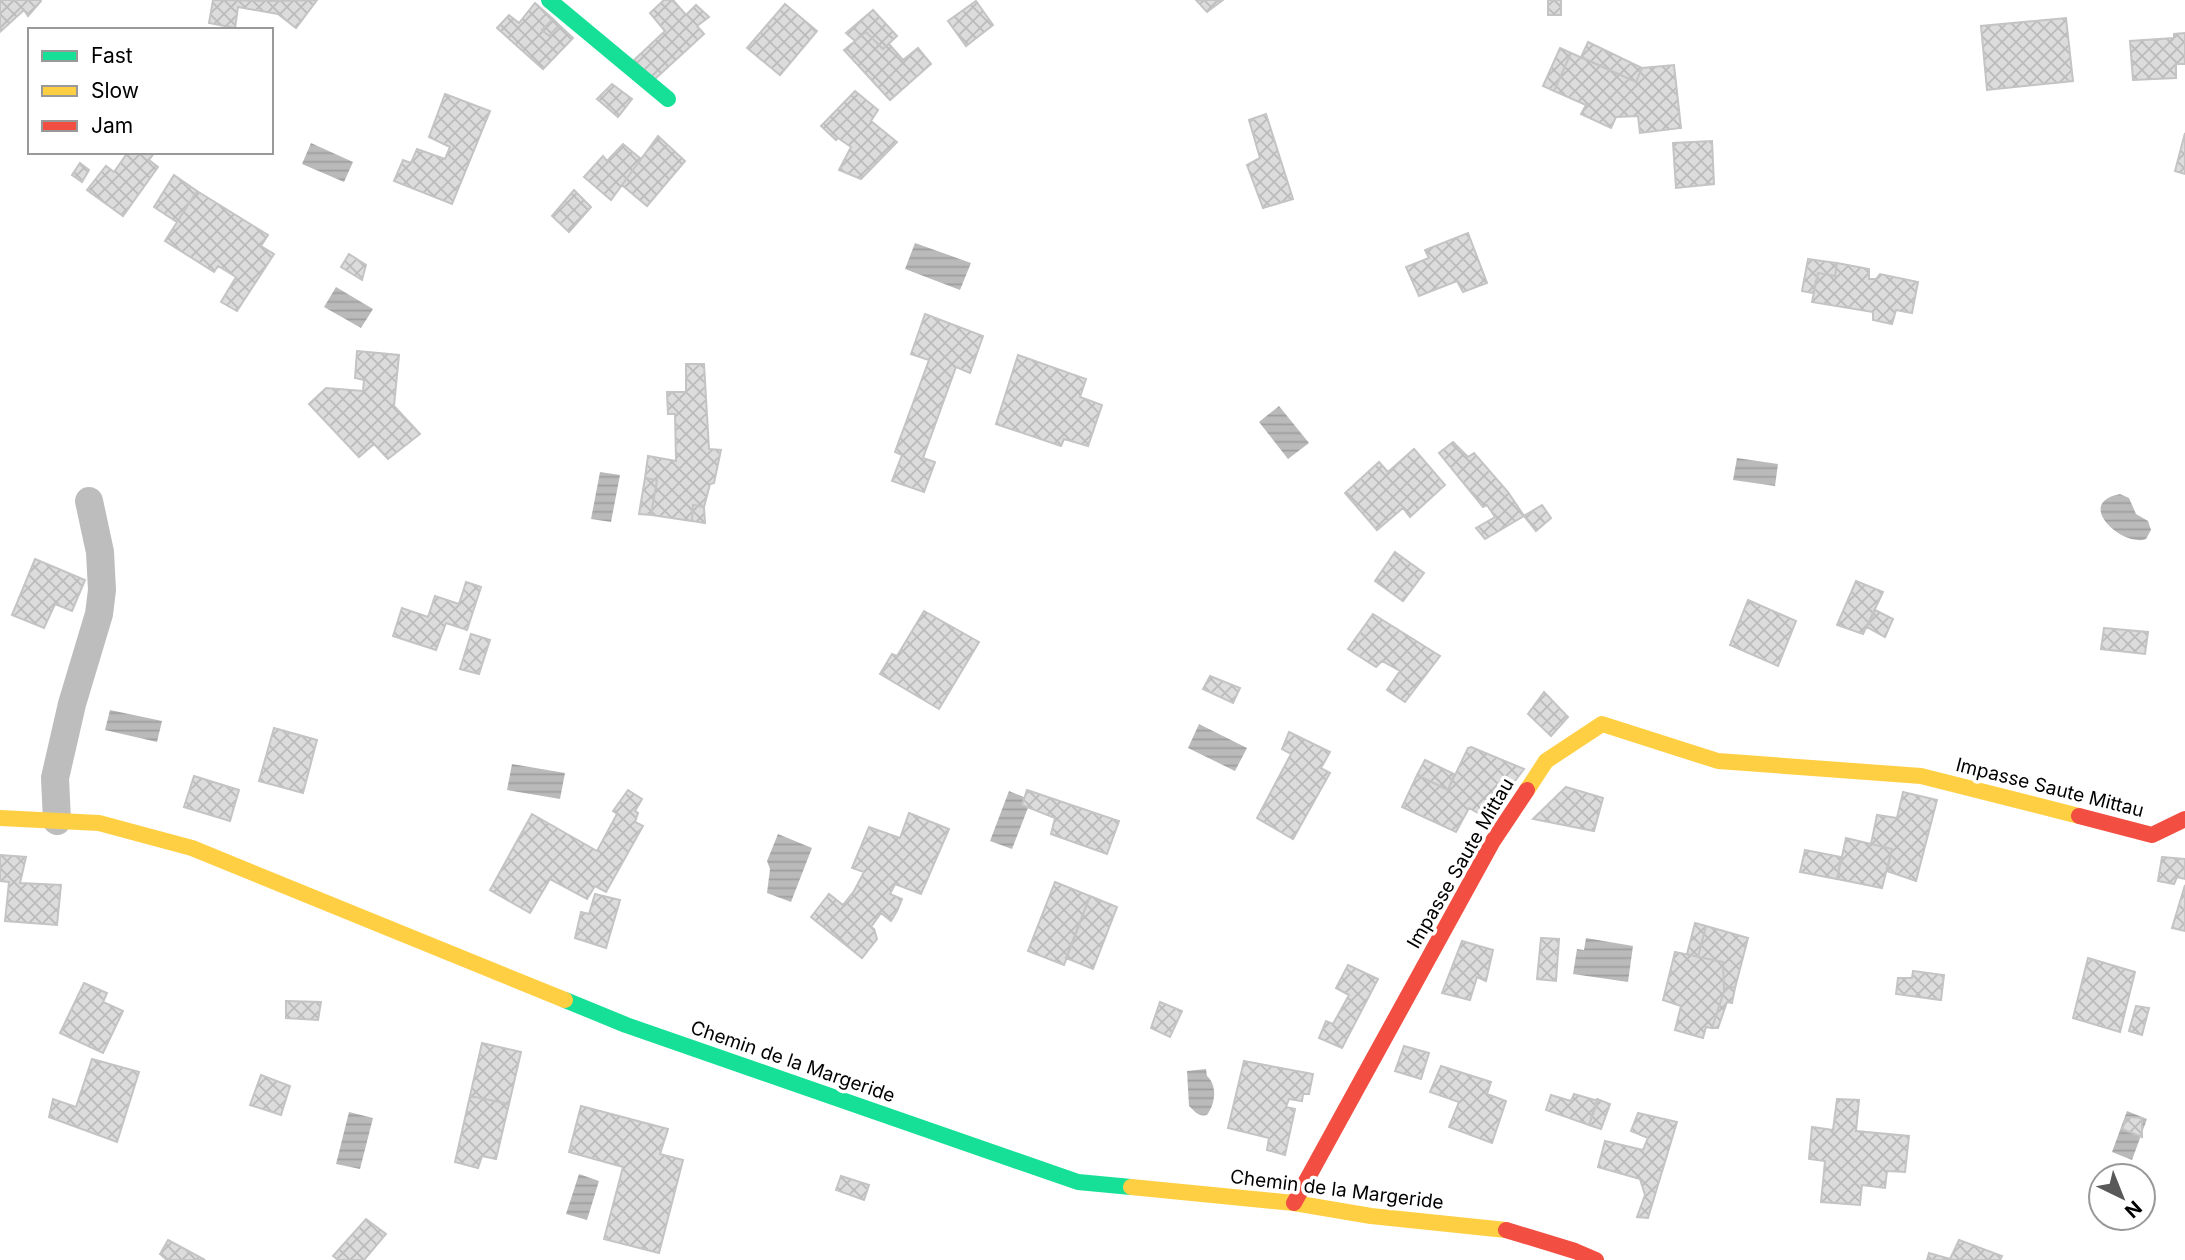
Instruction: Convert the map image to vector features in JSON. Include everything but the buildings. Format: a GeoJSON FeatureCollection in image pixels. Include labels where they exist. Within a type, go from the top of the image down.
{"type":"FeatureCollection","features":[{"type":"Feature","properties":{"kind":"street"},"geometry":{"type":"LineString","coordinates":[[549,0],[668,99]]}},
{"type":"Feature","properties":{"kind":"street"},"geometry":{"type":"LineString","coordinates":[[57,821],[55,778],[72,704],[99,614],[102,590],[100,552],[89,500]]}},
{"type":"Feature","properties":{"kind":"street","name":"Impasse Saute Mittau"},"geometry":{"type":"LineString","coordinates":[[1294,1203],[1493,841],[1546,761],[1602,724],[1718,761],[1921,775],[2152,835],[2185,819]]}},
{"type":"Feature","properties":{"kind":"street","name":"Chemin de la Margeride"},"geometry":{"type":"LineString","coordinates":[[0,818],[99,823],[192,848],[626,1025],[1078,1182],[1294,1203],[1371,1216],[1499,1228],[1596,1260]]}},
{"type":"Feature","properties":{"kind":"shaded area"},"geometry":{"type":"Polygon","coordinates":[[[311,143],[353,162],[344,182],[302,164],[311,143]]]}},
{"type":"Feature","properties":{"kind":"shaded area"},"geometry":{"type":"Polygon","coordinates":[[[915,243],[971,263],[960,290],[905,269],[915,243]]]}},
{"type":"Feature","properties":{"kind":"shaded area"},"geometry":{"type":"Polygon","coordinates":[[[336,287],[373,309],[361,328],[324,307],[336,287]]]}},
{"type":"Feature","properties":{"kind":"shaded area"},"geometry":{"type":"Polygon","coordinates":[[[1279,406],[1309,443],[1288,459],[1259,422],[1279,406]]]}},
{"type":"Feature","properties":{"kind":"shaded area"},"geometry":{"type":"Polygon","coordinates":[[[1737,458],[1778,464],[1775,486],[1733,480],[1737,458]]]}},
{"type":"Feature","properties":{"kind":"shaded area"},"geometry":{"type":"Polygon","coordinates":[[[600,472],[620,475],[611,522],[591,519],[600,472]]]}},
{"type":"Feature","properties":{"kind":"shaded area"},"geometry":{"type":"Polygon","coordinates":[[[2120,494],[2129,498],[2136,514],[2148,521],[2151,530],[2146,539],[2136,540],[2115,531],[2102,515],[2101,506],[2107,499],[2120,494]]]}},
{"type":"Feature","properties":{"kind":"shaded area"},"geometry":{"type":"Polygon","coordinates":[[[110,710],[162,721],[157,742],[105,730],[110,710]]]}},
{"type":"Feature","properties":{"kind":"shaded area"},"geometry":{"type":"Polygon","coordinates":[[[1199,724],[1247,748],[1235,771],[1188,748],[1199,724]]]}},
{"type":"Feature","properties":{"kind":"shaded area"},"geometry":{"type":"Polygon","coordinates":[[[512,764],[565,773],[560,799],[507,790],[512,764]]]}},
{"type":"Feature","properties":{"kind":"shaded area"},"geometry":{"type":"Polygon","coordinates":[[[1009,791],[1031,800],[1012,849],[990,841],[1009,791]]]}},
{"type":"Feature","properties":{"kind":"shaded area"},"geometry":{"type":"Polygon","coordinates":[[[778,834],[812,848],[791,902],[767,893],[770,869],[767,861],[778,834]]]}},
{"type":"Feature","properties":{"kind":"shaded area"},"geometry":{"type":"Polygon","coordinates":[[[1586,938],[1633,946],[1628,982],[1573,974],[1577,949],[1584,950],[1586,938]]]}},
{"type":"Feature","properties":{"kind":"shaded area"},"geometry":{"type":"Polygon","coordinates":[[[1206,1069],[1214,1095],[1210,1111],[1207,1115],[1202,1115],[1189,1106],[1187,1071],[1206,1069]]]}},
{"type":"Feature","properties":{"kind":"shaded area"},"geometry":{"type":"Polygon","coordinates":[[[2127,1111],[2147,1119],[2132,1160],[2112,1152],[2127,1111]]]}},
{"type":"Feature","properties":{"kind":"shaded area"},"geometry":{"type":"Polygon","coordinates":[[[349,1112],[373,1118],[360,1169],[336,1164],[349,1112]]]}},
{"type":"Feature","properties":{"kind":"shaded area"},"geometry":{"type":"Polygon","coordinates":[[[579,1174],[599,1181],[587,1220],[566,1214],[579,1174]]]}},
{"type":"Feature","properties":{"kind":"traffic: fast"},"geometry":{"type":"LineString","coordinates":[[549,0],[668,99]]}},
{"type":"Feature","properties":{"kind":"traffic: fast"},"geometry":{"type":"LineString","coordinates":[[565,1000],[626,1025],[1078,1182],[1131,1187]]}},
{"type":"Feature","properties":{"kind":"traffic: slow"},"geometry":{"type":"LineString","coordinates":[[1527,790],[1546,761],[1602,724],[1718,761],[1921,776],[2079,816]]}},
{"type":"Feature","properties":{"kind":"traffic: slow"},"geometry":{"type":"LineString","coordinates":[[0,818],[99,823],[192,848],[565,1000]]}},
{"type":"Feature","properties":{"kind":"traffic: slow"},"geometry":{"type":"LineString","coordinates":[[1131,1187],[1294,1203],[1371,1216],[1506,1230]]}},
{"type":"Feature","properties":{"kind":"traffic: jam"},"geometry":{"type":"LineString","coordinates":[[1294,1203],[1493,841],[1527,790]]}},
{"type":"Feature","properties":{"kind":"traffic: jam"},"geometry":{"type":"LineString","coordinates":[[2079,816],[2152,835],[2185,819]]}},
{"type":"Feature","properties":{"kind":"traffic: jam"},"geometry":{"type":"LineString","coordinates":[[1506,1230],[1596,1260]]}}]}
